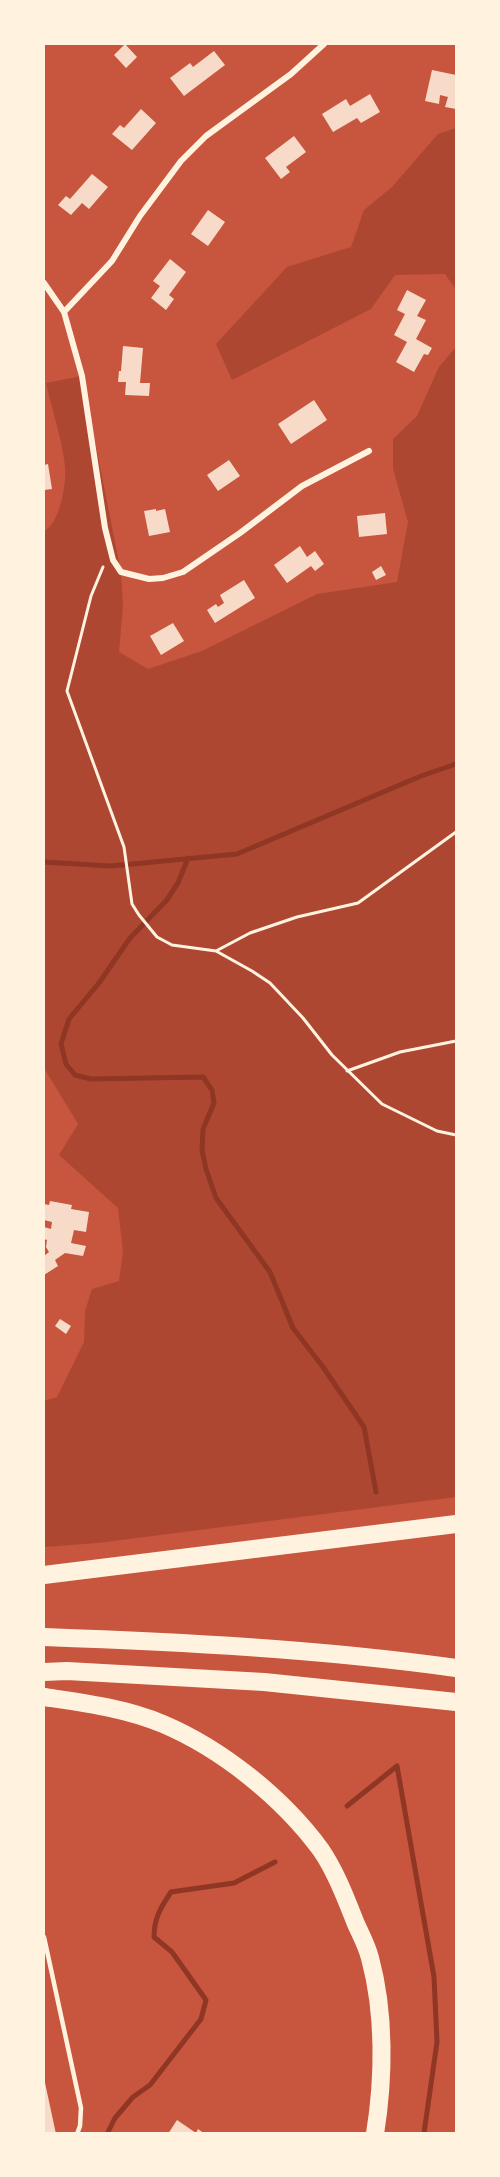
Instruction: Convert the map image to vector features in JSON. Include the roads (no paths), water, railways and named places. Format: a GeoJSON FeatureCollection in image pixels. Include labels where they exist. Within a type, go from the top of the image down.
{"type":"FeatureCollection","features":[{"type":"Feature","properties":{"kind":"highway"},"geometry":{"type":"LineString","coordinates":[[44,1575],[456,1524]]}},
{"type":"Feature","properties":{"kind":"highway"},"geometry":{"type":"LineString","coordinates":[[44,1637],[296,1650],[456,1668]]}},
{"type":"Feature","properties":{"kind":"highway"},"geometry":{"type":"LineString","coordinates":[[44,1672],[67,1671],[264,1682],[456,1702]]}},
{"type":"Feature","properties":{"kind":"highway"},"geometry":{"type":"LineString","coordinates":[[44,1697],[110,1707],[163,1724],[227,1758],[277,1800],[321,1851],[345,1896],[370,1957],[379,2011],[383,2069],[375,2133]]}},
{"type":"Feature","properties":{"kind":"street"},"geometry":{"type":"LineString","coordinates":[[64,312],[112,261],[140,216],[189,153],[206,136],[291,74],[324,44]]}},
{"type":"Feature","properties":{"kind":"street"},"geometry":{"type":"LineString","coordinates":[[44,283],[64,312],[82,376],[105,528],[113,560],[121,572],[148,579],[164,578],[183,572],[302,486],[369,451]]}},
{"type":"Feature","properties":{"kind":"lane"},"geometry":{"type":"LineString","coordinates":[[44,1937],[81,2108],[80,2126],[77,2133]]}},
{"type":"Feature","properties":{"kind":"waterway"},"geometry":{"type":"LineString","coordinates":[[44,862],[111,866],[237,854],[421,776],[456,764]]}},
{"type":"Feature","properties":{"kind":"waterway"},"geometry":{"type":"LineString","coordinates":[[188,858],[178,883],[166,901],[130,938],[99,983],[69,1019],[61,1044],[66,1064],[75,1075],[91,1079],[203,1077],[212,1090],[214,1103],[203,1129],[202,1150],[216,1198],[270,1272],[293,1328],[364,1427],[376,1492]]}},
{"type":"Feature","properties":{"kind":"waterway"},"geometry":{"type":"LineString","coordinates":[[347,1806],[397,1766],[434,1977],[437,2042],[424,2133]]}},
{"type":"Feature","properties":{"kind":"waterway"},"geometry":{"type":"LineString","coordinates":[[107,2134],[115,2118],[133,2097],[150,2085],[201,2019],[206,2000],[172,1952],[154,1937],[157,1918],[164,1903],[171,1892],[234,1883],[275,1862]]}}]}
